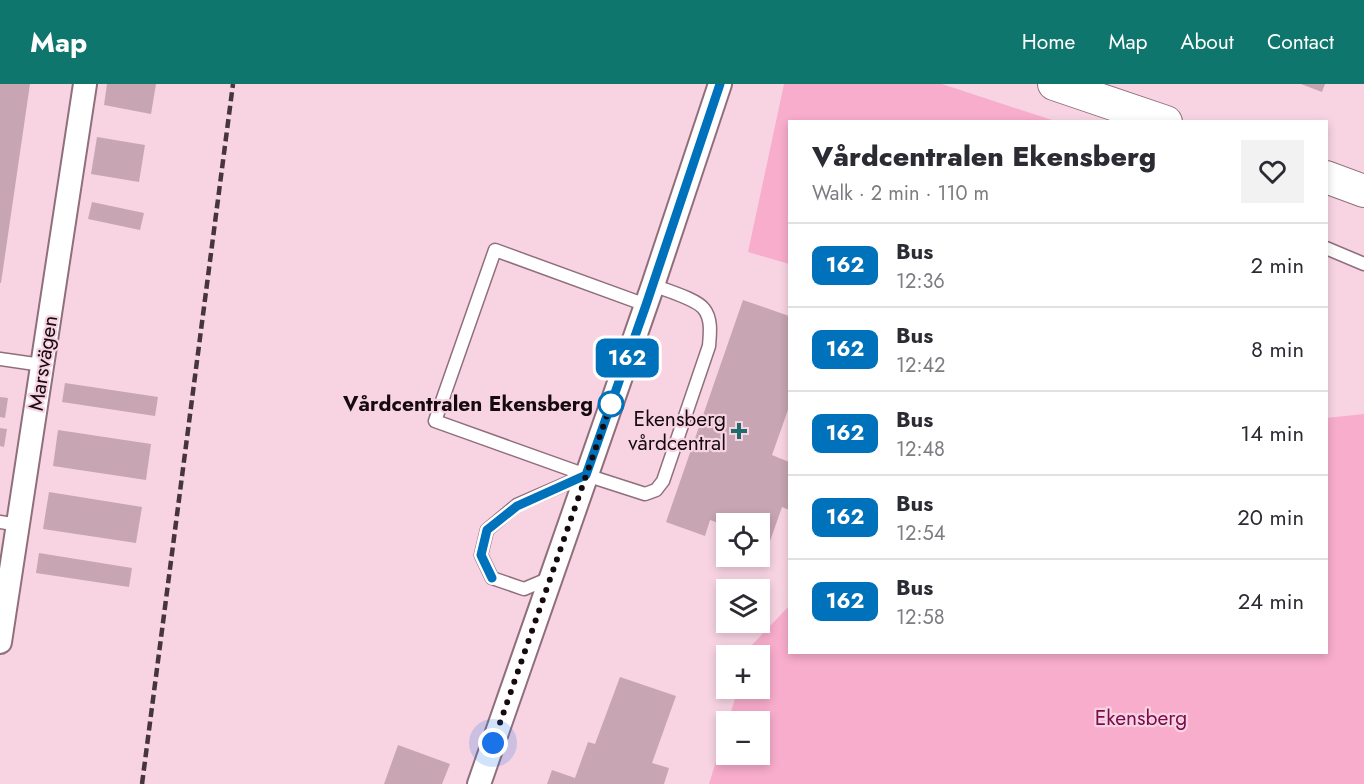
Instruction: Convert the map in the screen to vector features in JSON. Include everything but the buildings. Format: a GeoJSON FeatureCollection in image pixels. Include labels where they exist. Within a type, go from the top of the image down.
{"type":"FeatureCollection","features":[{"type":"Feature","properties":{"kind":"main road"},"geometry":{"type":"LineString","coordinates":[[1054,84],[1160,120]]}},
{"type":"Feature","properties":{"kind":"main road"},"geometry":{"type":"LineString","coordinates":[[1328,178],[1364,191]]}},
{"type":"Feature","properties":{"kind":"street","name":"Marsvägen"},"geometry":{"type":"LineString","coordinates":[[0,642],[9,524],[42,365],[85,84]]}},
{"type":"Feature","properties":{"kind":"street"},"geometry":{"type":"LineString","coordinates":[[479,784],[650,295],[720,84]]}},
{"type":"Feature","properties":{"kind":"lane"},"geometry":{"type":"LineString","coordinates":[[1328,249],[1364,264]]}},
{"type":"Feature","properties":{"kind":"lane"},"geometry":{"type":"LineString","coordinates":[[495,250],[650,295],[691,300],[704,308],[710,326],[709,346],[663,481],[656,490],[645,494],[435,421],[495,250]]}},
{"type":"Feature","properties":{"kind":"lane"},"geometry":{"type":"LineString","coordinates":[[0,359],[42,365]]}},
{"type":"Feature","properties":{"kind":"lane"},"geometry":{"type":"LineString","coordinates":[[551,578],[524,589],[492,578],[481,555],[487,530],[517,506],[586,475]]}},
{"type":"Feature","properties":{"kind":"green space"},"geometry":{"type":"Polygon","coordinates":[[[784,84],[942,84],[1052,120],[788,120],[788,264],[748,252],[784,84]]]}},
{"type":"Feature","properties":{"kind":"green space","name":"Ekensberg"},"geometry":{"type":"Polygon","coordinates":[[[1364,414],[1364,784],[709,784],[716,761],[716,765],[770,765],[770,711],[731,711],[735,699],[770,699],[770,645],[752,645],[763,633],[770,633],[770,626],[788,607],[788,654],[1328,654],[1328,418],[1364,414]]]}},
{"type":"Feature","properties":{"kind":"railway"},"geometry":{"type":"LineString","coordinates":[[142,784],[233,84]]}},
{"type":"Feature","properties":{"kind":"bus line","name":"162"},"geometry":{"type":"LineString","coordinates":[[492,578],[481,555],[487,530],[517,506],[586,475],[720,84]]}},
{"type":"Feature","properties":{"kind":"place","name":"Vårdcentralen Ekensberg"},"geometry":{"type":"Point","coordinates":[611,404]}},
{"type":"Feature","properties":{"kind":"place","name":"Ekensberg vårdcentral"},"geometry":{"type":"Point","coordinates":[739,431]}},
{"type":"Feature","properties":{"kind":"route"},"geometry":{"type":"LineString","coordinates":[[493,743],[611,404]]}}]}
